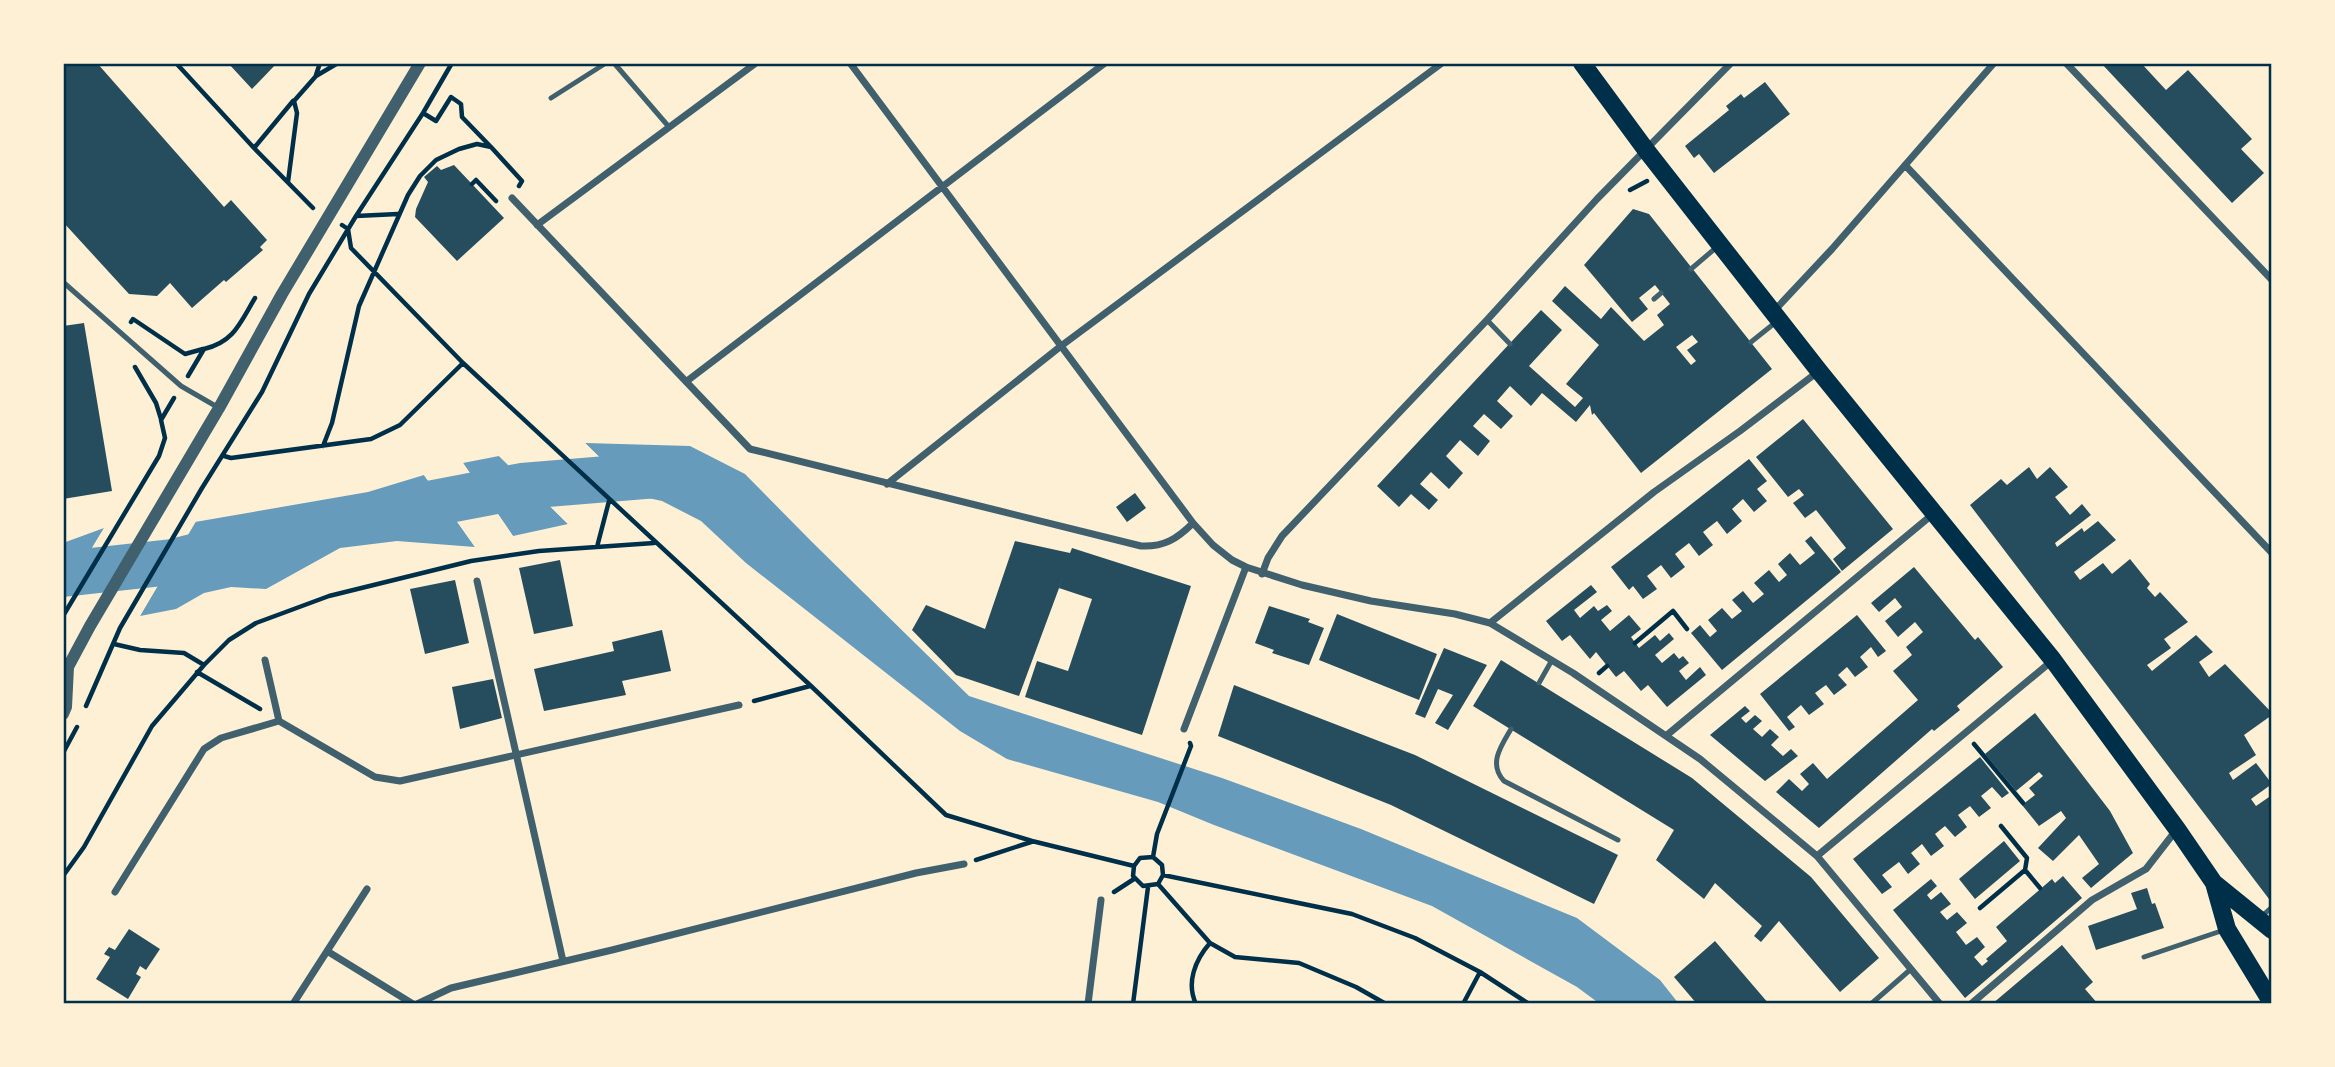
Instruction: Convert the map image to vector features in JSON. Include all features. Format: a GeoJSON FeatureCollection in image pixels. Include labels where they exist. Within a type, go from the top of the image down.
{"type":"FeatureCollection","features":[{"type":"Feature","properties":{"kind":"main road"},"geometry":{"type":"LineString","coordinates":[[1581,63],[1819,371],[2053,660],[2214,883],[2227,929],[2272,1003]]}},
{"type":"Feature","properties":{"kind":"main road"},"geometry":{"type":"LineString","coordinates":[[2214,883],[2268,918]]}},
{"type":"Feature","properties":{"kind":"street"},"geometry":{"type":"LineString","coordinates":[[63,714],[66,707],[65,669],[219,408],[282,294],[420,63]]}},
{"type":"Feature","properties":{"kind":"street"},"geometry":{"type":"LineString","coordinates":[[537,225],[756,63]]}},
{"type":"Feature","properties":{"kind":"street"},"geometry":{"type":"LineString","coordinates":[[850,63],[1193,523],[1213,545],[1231,560],[1262,573],[1371,601],[1455,614],[1490,623],[1552,660],[1700,759],[1817,856],[1940,1004]]}},
{"type":"Feature","properties":{"kind":"street"},"geometry":{"type":"LineString","coordinates":[[687,381],[1105,63]]}},
{"type":"Feature","properties":{"kind":"street"},"geometry":{"type":"LineString","coordinates":[[887,484],[1060,346],[1442,63]]}},
{"type":"Feature","properties":{"kind":"street"},"geometry":{"type":"LineString","coordinates":[[1262,573],[1282,536],[1731,63]]}},
{"type":"Feature","properties":{"kind":"street"},"geometry":{"type":"LineString","coordinates":[[1777,315],[1994,63]]}},
{"type":"Feature","properties":{"kind":"street"},"geometry":{"type":"LineString","coordinates":[[2066,63],[2272,280]]}},
{"type":"Feature","properties":{"kind":"street"},"geometry":{"type":"LineString","coordinates":[[1905,165],[2272,553]]}},
{"type":"Feature","properties":{"kind":"street"},"geometry":{"type":"LineString","coordinates":[[512,198],[750,450],[1141,546],[1167,544],[1193,523]]}},
{"type":"Feature","properties":{"kind":"street"},"geometry":{"type":"LineString","coordinates":[[1490,623],[1654,492],[1819,371]]}},
{"type":"Feature","properties":{"kind":"street"},"geometry":{"type":"LineString","coordinates":[[1667,736],[1933,513]]}},
{"type":"Feature","properties":{"kind":"street"},"geometry":{"type":"LineString","coordinates":[[1184,729],[1246,567]]}},
{"type":"Feature","properties":{"kind":"street"},"geometry":{"type":"LineString","coordinates":[[477,581],[514,755],[563,961]]}},
{"type":"Feature","properties":{"kind":"street"},"geometry":{"type":"LineString","coordinates":[[265,660],[279,721]]}},
{"type":"Feature","properties":{"kind":"street"},"geometry":{"type":"LineString","coordinates":[[1817,856],[2053,660]]}},
{"type":"Feature","properties":{"kind":"street"},"geometry":{"type":"LineString","coordinates":[[115,891],[204,749],[221,738],[279,721],[375,777],[400,781],[739,705]]}},
{"type":"Feature","properties":{"kind":"street"},"geometry":{"type":"LineString","coordinates":[[1971,1004],[2092,900],[2146,869],[2177,829]]}},
{"type":"Feature","properties":{"kind":"street"},"geometry":{"type":"LineString","coordinates":[[327,951],[415,1004],[451,988],[915,873],[964,864]]}},
{"type":"Feature","properties":{"kind":"street"},"geometry":{"type":"LineString","coordinates":[[293,1004],[367,890]]}},
{"type":"Feature","properties":{"kind":"street"},"geometry":{"type":"LineString","coordinates":[[1088,1004],[1101,900]]}},
{"type":"Feature","properties":{"kind":"lane"},"geometry":{"type":"LineString","coordinates":[[551,98],[606,63]]}},
{"type":"Feature","properties":{"kind":"lane"},"geometry":{"type":"LineString","coordinates":[[614,63],[669,127]]}},
{"type":"Feature","properties":{"kind":"lane"},"geometry":{"type":"LineString","coordinates":[[1691,269],[1720,244]]}},
{"type":"Feature","properties":{"kind":"lane"},"geometry":{"type":"LineString","coordinates":[[63,282],[181,386],[219,408]]}},
{"type":"Feature","properties":{"kind":"lane"},"geometry":{"type":"LineString","coordinates":[[1654,299],[1661,293]]}},
{"type":"Feature","properties":{"kind":"lane"},"geometry":{"type":"LineString","coordinates":[[1751,342],[1777,315]]}},
{"type":"Feature","properties":{"kind":"lane"},"geometry":{"type":"LineString","coordinates":[[1487,320],[1510,344]]}},
{"type":"Feature","properties":{"kind":"lane"},"geometry":{"type":"LineString","coordinates":[[1539,683],[1552,660]]}},
{"type":"Feature","properties":{"kind":"lane"},"geometry":{"type":"LineString","coordinates":[[1511,729],[1496,757],[1495,766],[1503,781],[1618,840]]}},
{"type":"Feature","properties":{"kind":"lane"},"geometry":{"type":"LineString","coordinates":[[2144,957],[2227,929]]}},
{"type":"Feature","properties":{"kind":"lane"},"geometry":{"type":"LineString","coordinates":[[1871,1004],[1911,969]]}},
{"type":"Feature","properties":{"kind":"path"},"geometry":{"type":"LineString","coordinates":[[176,63],[311,206],[348,229],[352,248],[463,363],[811,686],[946,816],[1133,866]]}},
{"type":"Feature","properties":{"kind":"path"},"geometry":{"type":"LineString","coordinates":[[316,76],[320,63]]}},
{"type":"Feature","properties":{"kind":"path"},"geometry":{"type":"LineString","coordinates":[[254,148],[316,76],[338,63]]}},
{"type":"Feature","properties":{"kind":"path"},"geometry":{"type":"LineString","coordinates":[[85,710],[120,628],[262,392],[309,294],[452,63]]}},
{"type":"Feature","properties":{"kind":"path"},"geometry":{"type":"LineString","coordinates":[[423,113],[436,121],[450,97],[461,104],[462,117],[522,181],[502,208],[477,180],[472,184]]}},
{"type":"Feature","properties":{"kind":"path"},"geometry":{"type":"LineString","coordinates":[[288,183],[297,113],[294,101]]}},
{"type":"Feature","properties":{"kind":"path"},"geometry":{"type":"LineString","coordinates":[[323,446],[332,423],[359,306],[399,214],[420,176],[436,160],[468,146],[491,146]]}},
{"type":"Feature","properties":{"kind":"path"},"geometry":{"type":"LineString","coordinates":[[356,216],[399,214]]}},
{"type":"Feature","properties":{"kind":"path"},"geometry":{"type":"LineString","coordinates":[[224,456],[231,458],[371,439],[400,425],[463,363]]}},
{"type":"Feature","properties":{"kind":"path"},"geometry":{"type":"LineString","coordinates":[[63,616],[159,456]]}},
{"type":"Feature","properties":{"kind":"path"},"geometry":{"type":"LineString","coordinates":[[597,547],[609,501]]}},
{"type":"Feature","properties":{"kind":"path"},"geometry":{"type":"LineString","coordinates":[[63,876],[84,847],[152,726],[197,672],[229,640],[256,623],[329,596],[471,561],[539,551],[655,543]]}},
{"type":"Feature","properties":{"kind":"path"},"geometry":{"type":"LineString","coordinates":[[1635,643],[1673,611],[1687,629]]}},
{"type":"Feature","properties":{"kind":"path"},"geometry":{"type":"LineString","coordinates":[[114,644],[140,650],[184,653],[204,665]]}},
{"type":"Feature","properties":{"kind":"path"},"geometry":{"type":"LineString","coordinates":[[197,672],[279,721]]}},
{"type":"Feature","properties":{"kind":"path"},"geometry":{"type":"LineString","coordinates":[[739,705],[811,686]]}},
{"type":"Feature","properties":{"kind":"path"},"geometry":{"type":"LineString","coordinates":[[63,754],[80,722]]}},
{"type":"Feature","properties":{"kind":"path"},"geometry":{"type":"LineString","coordinates":[[1965,733],[2023,803]]}},
{"type":"Feature","properties":{"kind":"path"},"geometry":{"type":"LineString","coordinates":[[1153,857],[1157,834],[1191,746]]}},
{"type":"Feature","properties":{"kind":"path"},"geometry":{"type":"LineString","coordinates":[[1980,908],[2025,870],[2027,858],[2001,826]]}},
{"type":"Feature","properties":{"kind":"path"},"geometry":{"type":"LineString","coordinates":[[964,864],[1032,841]]}},
{"type":"Feature","properties":{"kind":"path"},"geometry":{"type":"LineString","coordinates":[[1153,857],[1162,865],[1163,875],[1158,884],[1148,887],[1134,879],[1133,866],[1140,858],[1153,857]]}},
{"type":"Feature","properties":{"kind":"path"},"geometry":{"type":"LineString","coordinates":[[2025,870],[2040,888]]}},
{"type":"Feature","properties":{"kind":"path"},"geometry":{"type":"LineString","coordinates":[[1163,875],[1352,914],[1415,938],[1480,972],[1529,1004]]}},
{"type":"Feature","properties":{"kind":"path"},"geometry":{"type":"LineString","coordinates":[[1101,900],[1134,879]]}},
{"type":"Feature","properties":{"kind":"path"},"geometry":{"type":"LineString","coordinates":[[1158,884],[1210,943],[1235,957],[1262,962],[1299,963],[1343,980],[1386,1004]]}},
{"type":"Feature","properties":{"kind":"path"},"geometry":{"type":"LineString","coordinates":[[1133,1004],[1148,887]]}},
{"type":"Feature","properties":{"kind":"path"},"geometry":{"type":"LineString","coordinates":[[1196,1004],[1191,985],[1195,966],[1210,943]]}},
{"type":"Feature","properties":{"kind":"path"},"geometry":{"type":"LineString","coordinates":[[1463,1004],[1480,972]]}},
{"type":"Feature","properties":{"kind":"water"},"geometry":{"type":"Polygon","coordinates":[[[585,443],[690,446],[745,474],[969,696],[1222,778],[1361,829],[1577,918],[1660,980],[1679,1004],[1600,1004],[1577,987],[1432,906],[1158,802],[1007,759],[960,731],[746,563],[701,521],[662,501],[639,496],[585,443]]]}},
{"type":"Feature","properties":{"kind":"water"},"geometry":{"type":"Polygon","coordinates":[[[499,456],[568,524],[513,536],[463,463],[499,456]]]}},
{"type":"Feature","properties":{"kind":"water"},"geometry":{"type":"Polygon","coordinates":[[[424,475],[475,547],[397,541],[340,548],[266,589],[231,587],[204,593],[176,609],[140,616],[195,522],[368,492],[424,475]]]}},
{"type":"Feature","properties":{"kind":"water"},"geometry":{"type":"Polygon","coordinates":[[[104,528],[63,596],[63,543],[104,528]]]}},
{"type":"Feature","properties":{"kind":"pier"},"geometry":{"type":"Polygon","coordinates":[[[582,443],[585,443],[639,496],[635,498],[582,443]]]}},
{"type":"Feature","properties":{"kind":"pier"},"geometry":{"type":"Polygon","coordinates":[[[503,455],[571,523],[568,524],[499,456],[503,455]]]}},
{"type":"Feature","properties":{"kind":"pier"},"geometry":{"type":"Polygon","coordinates":[[[463,463],[513,536],[510,537],[460,465],[463,463]]]}},
{"type":"Feature","properties":{"kind":"pier"},"geometry":{"type":"Polygon","coordinates":[[[428,474],[479,546],[475,547],[424,475],[428,474]]]}},
{"type":"Feature","properties":{"kind":"pier"},"geometry":{"type":"Polygon","coordinates":[[[198,518],[138,619],[137,615],[192,520],[198,518]]]}},
{"type":"Feature","properties":{"kind":"pier"},"geometry":{"type":"Polygon","coordinates":[[[106,525],[107,530],[63,600],[63,596],[106,525]]]}},
{"type":"Feature","properties":{"kind":"building"},"geometry":{"type":"Polygon","coordinates":[[[63,63],[97,63],[224,207],[231,200],[267,240],[260,247],[263,250],[192,308],[170,283],[157,296],[129,294],[63,222],[63,63]]]}},
{"type":"Feature","properties":{"kind":"building"},"geometry":{"type":"Polygon","coordinates":[[[228,63],[277,63],[252,89],[228,63]]]}},
{"type":"Feature","properties":{"kind":"building"},"geometry":{"type":"Polygon","coordinates":[[[2101,63],[2141,63],[2166,90],[2188,70],[2252,139],[2241,149],[2264,173],[2232,203],[2101,63]]]}},
{"type":"Feature","properties":{"kind":"building"},"geometry":{"type":"Polygon","coordinates":[[[1765,82],[1790,114],[1714,173],[1699,154],[1694,158],[1685,146],[1729,110],[1726,106],[1741,94],[1744,98],[1765,82]]]}},
{"type":"Feature","properties":{"kind":"building"},"geometry":{"type":"Polygon","coordinates":[[[454,165],[504,218],[457,261],[415,217],[428,182],[424,177],[437,166],[441,170],[454,165]]]}},
{"type":"Feature","properties":{"kind":"building"},"geometry":{"type":"Polygon","coordinates":[[[1633,209],[1649,214],[1772,369],[1641,473],[1594,413],[1592,415],[1590,405],[1576,422],[1542,393],[1531,406],[1510,386],[1497,401],[1513,416],[1501,429],[1484,414],[1473,426],[1490,441],[1478,456],[1460,440],[1446,456],[1463,473],[1449,489],[1431,472],[1420,484],[1438,500],[1429,510],[1411,494],[1399,507],[1377,486],[1541,310],[1562,330],[1529,366],[1575,407],[1583,398],[1566,384],[1599,345],[1552,301],[1565,286],[1601,319],[1611,307],[1644,341],[1664,325],[1657,315],[1670,304],[1655,285],[1639,298],[1648,309],[1632,322],[1584,265],[1633,209]],[[1692,335],[1676,347],[1691,365],[1696,361],[1687,350],[1698,342],[1692,335]]]}},
{"type":"Feature","properties":{"kind":"building"},"geometry":{"type":"Polygon","coordinates":[[[84,323],[112,491],[63,499],[63,326],[84,323]]]}},
{"type":"Feature","properties":{"kind":"building"},"geometry":{"type":"Polygon","coordinates":[[[1803,419],[1893,529],[1842,571],[1833,559],[1846,548],[1816,510],[1805,518],[1793,503],[1804,495],[1799,489],[1788,497],[1756,457],[1803,419]]]}},
{"type":"Feature","properties":{"kind":"building"},"geometry":{"type":"Polygon","coordinates":[[[1749,459],[1767,481],[1757,489],[1767,501],[1754,512],[1743,499],[1732,509],[1742,521],[1727,534],[1717,521],[1703,532],[1713,545],[1699,556],[1689,543],[1675,554],[1685,567],[1671,578],[1661,565],[1647,576],[1657,589],[1643,599],[1633,586],[1629,590],[1611,567],[1749,459]]]}},
{"type":"Feature","properties":{"kind":"building"},"geometry":{"type":"Polygon","coordinates":[[[2029,467],[2037,479],[2050,467],[2068,487],[2055,497],[2070,515],[2082,504],[2091,515],[2055,543],[2057,547],[2082,528],[2084,532],[2098,521],[2116,540],[2074,572],[2080,580],[2103,563],[2112,574],[2130,559],[2150,584],[2147,588],[2155,597],[2160,592],[2188,622],[2164,639],[2171,648],[2147,665],[2152,671],[2196,635],[2213,652],[2199,662],[2209,677],[2225,664],[2272,713],[2244,735],[2256,755],[2229,773],[2233,780],[2256,763],[2272,784],[2251,799],[2256,806],[2272,795],[2272,897],[2269,899],[1970,505],[2001,479],[2007,485],[2029,467]]]}},
{"type":"Feature","properties":{"kind":"building"},"geometry":{"type":"Polygon","coordinates":[[[1135,493],[1146,508],[1127,522],[1116,507],[1135,493]]]}},
{"type":"Feature","properties":{"kind":"building"},"geometry":{"type":"Polygon","coordinates":[[[1811,536],[1841,572],[1722,670],[1691,633],[1700,625],[1710,637],[1717,631],[1708,620],[1722,608],[1732,619],[1742,611],[1732,600],[1743,591],[1753,603],[1764,594],[1754,583],[1769,570],[1779,582],[1787,575],[1778,564],[1790,553],[1800,565],[1815,553],[1805,541],[1811,536]]]}},
{"type":"Feature","properties":{"kind":"building"},"geometry":{"type":"Polygon","coordinates":[[[1015,541],[1070,553],[1072,548],[1191,586],[1142,735],[1025,697],[1037,661],[1068,671],[1092,599],[1059,588],[1019,696],[956,675],[912,630],[926,605],[985,629],[1015,541]]]}},
{"type":"Feature","properties":{"kind":"building"},"geometry":{"type":"Polygon","coordinates":[[[560,560],[573,626],[534,634],[519,568],[560,560]]]}},
{"type":"Feature","properties":{"kind":"building"},"geometry":{"type":"Polygon","coordinates":[[[1914,567],[1975,640],[1978,637],[2003,667],[1957,706],[1960,710],[1934,731],[1932,729],[1819,828],[1776,792],[1789,779],[1802,791],[1809,784],[1800,774],[1813,763],[1827,779],[1918,700],[1893,671],[1912,655],[1906,647],[1923,632],[1915,622],[1898,637],[1885,621],[1902,607],[1895,598],[1879,612],[1871,603],[1914,567]]]}},
{"type":"Feature","properties":{"kind":"building"},"geometry":{"type":"Polygon","coordinates":[[[455,580],[469,643],[425,654],[410,589],[455,580]]]}},
{"type":"Feature","properties":{"kind":"building"},"geometry":{"type":"Polygon","coordinates":[[[1591,585],[1597,592],[1574,610],[1580,618],[1594,606],[1598,611],[1607,605],[1612,611],[1601,620],[1610,631],[1629,615],[1641,629],[1631,637],[1639,648],[1655,635],[1660,641],[1669,633],[1674,639],[1655,655],[1662,663],[1674,653],[1679,659],[1683,656],[1689,663],[1679,671],[1686,680],[1700,667],[1706,675],[1667,707],[1648,685],[1641,691],[1624,671],[1616,677],[1596,652],[1590,659],[1570,635],[1562,641],[1546,621],[1591,585]]]}},
{"type":"Feature","properties":{"kind":"building"},"geometry":{"type":"Polygon","coordinates":[[[1269,606],[1310,619],[1308,622],[1324,628],[1309,665],[1272,653],[1274,650],[1255,643],[1269,606]]]}},
{"type":"Feature","properties":{"kind":"building"},"geometry":{"type":"Polygon","coordinates":[[[1337,614],[1437,654],[1419,700],[1319,660],[1337,614]]]}},
{"type":"Feature","properties":{"kind":"building"},"geometry":{"type":"Polygon","coordinates":[[[1857,615],[1886,651],[1878,657],[1871,647],[1860,657],[1868,667],[1855,677],[1847,667],[1838,675],[1847,685],[1834,695],[1826,685],[1815,693],[1824,704],[1809,715],[1801,705],[1787,717],[1795,727],[1789,731],[1760,694],[1857,615]]]}},
{"type":"Feature","properties":{"kind":"building"},"geometry":{"type":"Polygon","coordinates":[[[662,630],[671,671],[622,681],[626,695],[544,711],[534,669],[614,651],[612,642],[662,630]]]}},
{"type":"Feature","properties":{"kind":"building"},"geometry":{"type":"Polygon","coordinates":[[[1444,648],[1487,665],[1448,730],[1435,723],[1453,695],[1438,689],[1425,718],[1415,714],[1444,648]]]}},
{"type":"Feature","properties":{"kind":"building"},"geometry":{"type":"Polygon","coordinates":[[[1501,660],[1692,778],[1811,877],[1879,958],[1840,992],[1779,921],[1761,942],[1754,936],[1762,926],[1715,883],[1704,899],[1656,860],[1674,830],[1473,706],[1501,660]]]}},
{"type":"Feature","properties":{"kind":"building"},"geometry":{"type":"Polygon","coordinates":[[[493,679],[502,718],[460,729],[452,687],[493,679]]]}},
{"type":"Feature","properties":{"kind":"building"},"geometry":{"type":"Polygon","coordinates":[[[1234,685],[1415,755],[1618,855],[1594,904],[1391,805],[1218,736],[1234,685]]]}},
{"type":"Feature","properties":{"kind":"building"},"geometry":{"type":"Polygon","coordinates":[[[1745,706],[1750,711],[1741,718],[1746,723],[1755,715],[1762,721],[1753,729],[1762,737],[1770,729],[1779,737],[1771,745],[1783,756],[1791,749],[1798,756],[1765,781],[1710,735],[1745,706]]]}},
{"type":"Feature","properties":{"kind":"building"},"geometry":{"type":"Polygon","coordinates":[[[2035,713],[2110,811],[2133,853],[2091,888],[2082,878],[2099,864],[2079,835],[2053,861],[2038,848],[2066,818],[2061,811],[2039,826],[2022,805],[2035,795],[2029,788],[2043,776],[2039,772],[2016,791],[1985,754],[2035,713]]]}},
{"type":"Feature","properties":{"kind":"building"},"geometry":{"type":"Polygon","coordinates":[[[1980,757],[2009,793],[2002,798],[1992,787],[1981,796],[1991,808],[1979,817],[1970,806],[1958,815],[1967,827],[1955,837],[1945,826],[1935,834],[1944,846],[1931,856],[1922,844],[1911,853],[1920,864],[1908,874],[1899,862],[1882,875],[1892,887],[1882,894],[1853,859],[1980,757]]]}},
{"type":"Feature","properties":{"kind":"building"},"geometry":{"type":"Polygon","coordinates":[[[2004,841],[2020,861],[1975,899],[1959,879],[2004,841]]]}},
{"type":"Feature","properties":{"kind":"building"},"geometry":{"type":"Polygon","coordinates":[[[2063,876],[2082,898],[1965,998],[1893,910],[1931,879],[1937,886],[1927,895],[1931,900],[1941,892],[1951,904],[1940,912],[1947,920],[1957,912],[1967,923],[1956,932],[1966,945],[1977,937],[1985,947],[1974,957],[1982,966],[1988,961],[1986,959],[2007,941],[1996,927],[2052,879],[2055,883],[2063,876]]]}},
{"type":"Feature","properties":{"kind":"building"},"geometry":{"type":"Polygon","coordinates":[[[2147,888],[2164,928],[2096,950],[2088,926],[2137,909],[2131,893],[2147,888]]]}},
{"type":"Feature","properties":{"kind":"building"},"geometry":{"type":"Polygon","coordinates":[[[129,929],[160,949],[146,970],[140,966],[136,974],[141,977],[128,999],[96,979],[110,957],[104,954],[109,947],[115,950],[129,929]]]}},
{"type":"Feature","properties":{"kind":"building"},"geometry":{"type":"Polygon","coordinates":[[[1715,941],[1769,1004],[1697,1004],[1674,977],[1715,941]]]}},
{"type":"Feature","properties":{"kind":"building"},"geometry":{"type":"Polygon","coordinates":[[[2062,945],[2093,982],[2085,989],[2098,1004],[1992,1004],[2062,945]]]}},
{"type":"Feature","properties":{"kind":"waterway"},"geometry":{"type":"LineString","coordinates":[[381,513],[522,486],[681,473]]}},
{"type":"Feature","properties":{"kind":"waterway"},"geometry":{"type":"LineString","coordinates":[[63,574],[172,562],[233,547]]}}]}
